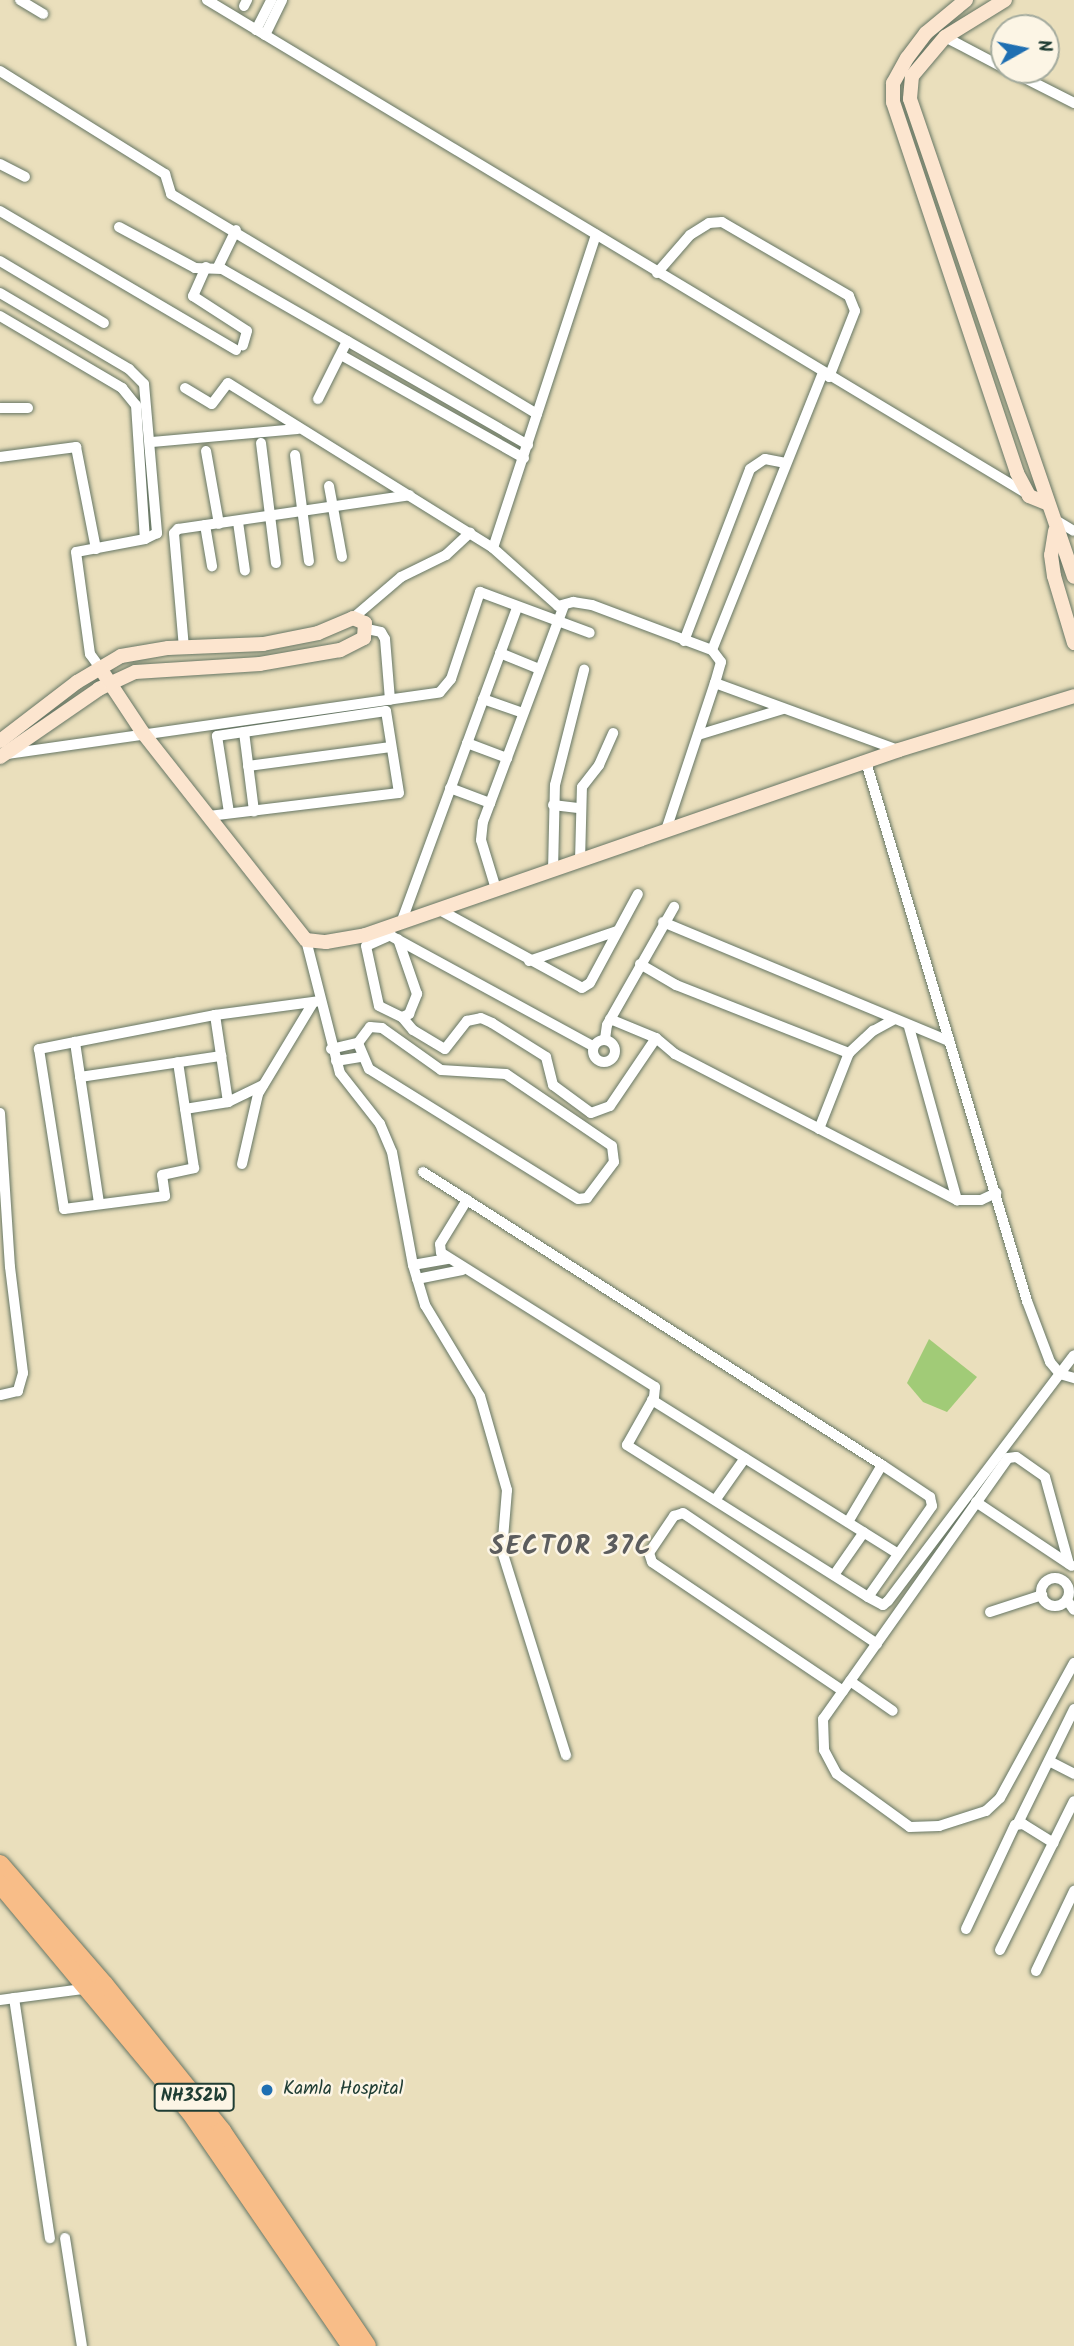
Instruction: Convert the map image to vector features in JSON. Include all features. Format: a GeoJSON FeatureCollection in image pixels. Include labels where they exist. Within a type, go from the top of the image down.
{"type":"FeatureCollection","features":[{"type":"Feature","properties":{"kind":"highway","name":"NH352W"},"geometry":{"type":"LineString","coordinates":[[0,1864],[98,1986],[222,2131],[368,2346]]}},
{"type":"Feature","properties":{"kind":"highway","name":"NH352W"},"geometry":{"type":"LineString","coordinates":[[0,1884],[98,1986],[190,2112],[351,2346]]}},
{"type":"Feature","properties":{"kind":"street"},"geometry":{"type":"LineString","coordinates":[[20,0],[43,14]]}},
{"type":"Feature","properties":{"kind":"street"},"geometry":{"type":"LineString","coordinates":[[207,0],[826,375],[1046,503]]}},
{"type":"Feature","properties":{"kind":"street"},"geometry":{"type":"LineString","coordinates":[[260,33],[271,0]]}},
{"type":"Feature","properties":{"kind":"street"},"geometry":{"type":"LineString","coordinates":[[260,33],[282,0]]}},
{"type":"Feature","properties":{"kind":"street"},"geometry":{"type":"LineString","coordinates":[[966,0],[926,33],[897,74],[892,92],[1017,472],[1030,496]]}},
{"type":"Feature","properties":{"kind":"street"},"geometry":{"type":"LineString","coordinates":[[1005,0],[945,37],[912,76],[913,109],[1046,503],[1074,577]]}},
{"type":"Feature","properties":{"kind":"street"},"geometry":{"type":"LineString","coordinates":[[945,37],[990,61]]}},
{"type":"Feature","properties":{"kind":"street"},"geometry":{"type":"LineString","coordinates":[[0,71],[165,174],[171,194],[236,230],[537,414]]}},
{"type":"Feature","properties":{"kind":"street"},"geometry":{"type":"LineString","coordinates":[[1036,84],[1074,103]]}},
{"type":"Feature","properties":{"kind":"street"},"geometry":{"type":"LineString","coordinates":[[0,164],[25,177]]}},
{"type":"Feature","properties":{"kind":"street"},"geometry":{"type":"LineString","coordinates":[[0,212],[239,348],[248,334],[245,329],[193,296],[206,267]]}},
{"type":"Feature","properties":{"kind":"street"},"geometry":{"type":"LineString","coordinates":[[657,273],[690,234],[709,223],[722,222],[854,300],[855,311],[786,463],[712,650]]}},
{"type":"Feature","properties":{"kind":"street"},"geometry":{"type":"LineString","coordinates":[[119,227],[195,268],[218,267],[528,445]]}},
{"type":"Feature","properties":{"kind":"street"},"geometry":{"type":"LineString","coordinates":[[218,267],[236,230]]}},
{"type":"Feature","properties":{"kind":"street"},"geometry":{"type":"LineString","coordinates":[[493,548],[596,235]]}},
{"type":"Feature","properties":{"kind":"street"},"geometry":{"type":"LineString","coordinates":[[0,261],[104,323]]}},
{"type":"Feature","properties":{"kind":"street"},"geometry":{"type":"LineString","coordinates":[[0,293],[129,369],[144,384],[152,442],[158,529],[145,539],[76,552],[90,654],[143,733],[306,940],[316,1002],[335,1061],[352,1094],[387,1135],[413,1265],[425,1305],[480,1396],[507,1490],[502,1550],[566,1755]]}},
{"type":"Feature","properties":{"kind":"street"},"geometry":{"type":"LineString","coordinates":[[0,316],[122,388],[136,405],[145,539]]}},
{"type":"Feature","properties":{"kind":"street"},"geometry":{"type":"LineString","coordinates":[[318,399],[347,341]]}},
{"type":"Feature","properties":{"kind":"street"},"geometry":{"type":"LineString","coordinates":[[341,355],[524,458]]}},
{"type":"Feature","properties":{"kind":"street"},"geometry":{"type":"LineString","coordinates":[[185,388],[212,404],[228,383],[297,429],[411,495],[493,548],[555,604],[592,605],[712,650],[721,662],[666,830]]}},
{"type":"Feature","properties":{"kind":"street"},"geometry":{"type":"LineString","coordinates":[[0,408],[28,408]]}},
{"type":"Feature","properties":{"kind":"street"},"geometry":{"type":"LineString","coordinates":[[152,442],[297,429]]}},
{"type":"Feature","properties":{"kind":"street"},"geometry":{"type":"LineString","coordinates":[[261,443],[276,563]]}},
{"type":"Feature","properties":{"kind":"street"},"geometry":{"type":"LineString","coordinates":[[0,457],[76,447],[96,549]]}},
{"type":"Feature","properties":{"kind":"street"},"geometry":{"type":"LineString","coordinates":[[206,451],[219,524]]}},
{"type":"Feature","properties":{"kind":"street"},"geometry":{"type":"LineString","coordinates":[[295,455],[309,561]]}},
{"type":"Feature","properties":{"kind":"street"},"geometry":{"type":"LineString","coordinates":[[684,640],[750,469],[765,459],[786,463]]}},
{"type":"Feature","properties":{"kind":"street"},"geometry":{"type":"LineString","coordinates":[[328,486],[342,558]]}},
{"type":"Feature","properties":{"kind":"street"},"geometry":{"type":"LineString","coordinates":[[184,648],[174,533],[205,525],[411,495]]}},
{"type":"Feature","properties":{"kind":"street"},"geometry":{"type":"LineString","coordinates":[[238,522],[245,571]]}},
{"type":"Feature","properties":{"kind":"street"},"geometry":{"type":"LineString","coordinates":[[1054,524],[1074,531]]}},
{"type":"Feature","properties":{"kind":"street"},"geometry":{"type":"LineString","coordinates":[[1054,524],[1051,555],[1054,576],[1074,643]]}},
{"type":"Feature","properties":{"kind":"street"},"geometry":{"type":"LineString","coordinates":[[205,525],[212,566]]}},
{"type":"Feature","properties":{"kind":"street"},"geometry":{"type":"LineString","coordinates":[[353,618],[401,577],[446,555],[470,533]]}},
{"type":"Feature","properties":{"kind":"street"},"geometry":{"type":"LineString","coordinates":[[1,751],[440,692],[447,686],[480,592],[590,633]]}},
{"type":"Feature","properties":{"kind":"street"},"geometry":{"type":"LineString","coordinates":[[496,890],[481,840],[490,803],[564,605]]}},
{"type":"Feature","properties":{"kind":"street"},"geometry":{"type":"LineString","coordinates":[[517,608],[401,923],[390,935],[366,946],[379,1006],[402,1017],[413,1030],[445,1049],[467,1021],[481,1018],[492,1023],[546,1057],[553,1086],[591,1113],[610,1106],[656,1038]]}},
{"type":"Feature","properties":{"kind":"street"},"geometry":{"type":"LineString","coordinates":[[1,751],[100,668],[138,652],[292,640],[353,618],[359,618],[367,629],[381,632],[385,639],[390,700]]}},
{"type":"Feature","properties":{"kind":"street"},"geometry":{"type":"LineString","coordinates":[[1,751],[110,684],[151,668],[260,664],[340,650],[357,643],[367,629]]}},
{"type":"Feature","properties":{"kind":"street"},"geometry":{"type":"LineString","coordinates":[[500,653],[539,668]]}},
{"type":"Feature","properties":{"kind":"street"},"geometry":{"type":"LineString","coordinates":[[553,871],[553,805],[584,670]]}},
{"type":"Feature","properties":{"kind":"street"},"geometry":{"type":"LineString","coordinates":[[715,683],[899,750]]}},
{"type":"Feature","properties":{"kind":"street"},"geometry":{"type":"LineString","coordinates":[[401,923],[899,750],[1074,696]]}},
{"type":"Feature","properties":{"kind":"street"},"geometry":{"type":"LineString","coordinates":[[483,699],[523,713]]}},
{"type":"Feature","properties":{"kind":"street"},"geometry":{"type":"LineString","coordinates":[[698,735],[784,709]]}},
{"type":"Feature","properties":{"kind":"street"},"geometry":{"type":"LineString","coordinates":[[209,817],[399,793],[386,711],[217,736],[229,813]]}},
{"type":"Feature","properties":{"kind":"street"},"geometry":{"type":"LineString","coordinates":[[244,732],[254,811]]}},
{"type":"Feature","properties":{"kind":"street"},"geometry":{"type":"LineString","coordinates":[[580,861],[578,808],[584,781],[599,765],[613,733]]}},
{"type":"Feature","properties":{"kind":"street"},"geometry":{"type":"LineString","coordinates":[[467,743],[507,758]]}},
{"type":"Feature","properties":{"kind":"street"},"geometry":{"type":"LineString","coordinates":[[248,766],[391,747]]}},
{"type":"Feature","properties":{"kind":"street"},"geometry":{"type":"LineString","coordinates":[[866,762],[1027,1301],[1050,1362],[1060,1374],[1074,1378]]}},
{"type":"Feature","properties":{"kind":"street"},"geometry":{"type":"LineString","coordinates":[[450,788],[490,803]]}},
{"type":"Feature","properties":{"kind":"street"},"geometry":{"type":"LineString","coordinates":[[553,805],[578,808]]}},
{"type":"Feature","properties":{"kind":"street"},"geometry":{"type":"LineString","coordinates":[[438,909],[529,961],[586,987],[638,894]]}},
{"type":"Feature","properties":{"kind":"street"},"geometry":{"type":"LineString","coordinates":[[593,1046],[605,1039],[610,1020],[663,922],[674,907]]}},
{"type":"Feature","properties":{"kind":"street"},"geometry":{"type":"LineString","coordinates":[[663,922],[909,1027],[949,1041]]}},
{"type":"Feature","properties":{"kind":"street"},"geometry":{"type":"LineString","coordinates":[[529,961],[617,931]]}},
{"type":"Feature","properties":{"kind":"street"},"geometry":{"type":"LineString","coordinates":[[306,940],[341,941],[390,935],[593,1046],[596,1060],[610,1061],[615,1048],[605,1039]]}},
{"type":"Feature","properties":{"kind":"street"},"geometry":{"type":"LineString","coordinates":[[390,935],[417,995],[409,1014],[402,1017]]}},
{"type":"Feature","properties":{"kind":"street"},"geometry":{"type":"LineString","coordinates":[[640,964],[676,985],[849,1053]]}},
{"type":"Feature","properties":{"kind":"street"},"geometry":{"type":"LineString","coordinates":[[178,1062],[194,1168],[162,1175],[165,1196],[64,1209],[39,1049],[215,1015],[316,1002]]}},
{"type":"Feature","properties":{"kind":"street"},"geometry":{"type":"LineString","coordinates":[[242,1164],[252,1111],[263,1084],[316,1002]]}},
{"type":"Feature","properties":{"kind":"street"},"geometry":{"type":"LineString","coordinates":[[215,1015],[228,1102]]}},
{"type":"Feature","properties":{"kind":"street"},"geometry":{"type":"LineString","coordinates":[[610,1020],[656,1038],[676,1054],[957,1199],[981,1200],[996,1193]]}},
{"type":"Feature","properties":{"kind":"street"},"geometry":{"type":"LineString","coordinates":[[819,1129],[849,1053],[873,1031],[893,1020]]}},
{"type":"Feature","properties":{"kind":"street"},"geometry":{"type":"LineString","coordinates":[[909,1027],[957,1199]]}},
{"type":"Feature","properties":{"kind":"street"},"geometry":{"type":"LineString","coordinates":[[382,1028],[441,1070],[506,1074],[612,1146],[614,1161],[587,1198],[578,1199],[376,1074],[362,1057],[358,1043],[366,1029],[382,1028]]}},
{"type":"Feature","properties":{"kind":"street"},"geometry":{"type":"LineString","coordinates":[[75,1042],[99,1203]]}},
{"type":"Feature","properties":{"kind":"street"},"geometry":{"type":"LineString","coordinates":[[331,1049],[358,1043]]}},
{"type":"Feature","properties":{"kind":"street"},"geometry":{"type":"LineString","coordinates":[[80,1077],[221,1056]]}},
{"type":"Feature","properties":{"kind":"street"},"geometry":{"type":"LineString","coordinates":[[335,1061],[362,1057]]}},
{"type":"Feature","properties":{"kind":"street"},"geometry":{"type":"LineString","coordinates":[[185,1109],[228,1102],[263,1084]]}},
{"type":"Feature","properties":{"kind":"street"},"geometry":{"type":"LineString","coordinates":[[0,1112],[23,1382],[18,1391],[0,1395]]}},
{"type":"Feature","properties":{"kind":"street"},"geometry":{"type":"LineString","coordinates":[[423,1172],[930,1497],[932,1503],[868,1597]]}},
{"type":"Feature","properties":{"kind":"street"},"geometry":{"type":"LineString","coordinates":[[467,1200],[440,1244],[448,1259],[655,1387],[652,1400],[626,1443],[883,1605],[1074,1354]]}},
{"type":"Feature","properties":{"kind":"street"},"geometry":{"type":"LineString","coordinates":[[413,1265],[448,1259]]}},
{"type":"Feature","properties":{"kind":"street"},"geometry":{"type":"LineString","coordinates":[[417,1279],[462,1270]]}},
{"type":"Feature","properties":{"kind":"street"},"geometry":{"type":"LineString","coordinates":[[652,1400],[898,1554]]}},
{"type":"Feature","properties":{"kind":"street"},"geometry":{"type":"LineString","coordinates":[[716,1499],[745,1458]]}},
{"type":"Feature","properties":{"kind":"street"},"geometry":{"type":"LineString","coordinates":[[1068,1563],[1050,1487],[1032,1466],[1008,1458],[843,1691],[821,1728],[824,1750],[837,1774],[903,1824],[929,1828],[994,1805],[1074,1662]]}},
{"type":"Feature","properties":{"kind":"street"},"geometry":{"type":"LineString","coordinates":[[848,1522],[882,1465]]}},
{"type":"Feature","properties":{"kind":"street"},"geometry":{"type":"LineString","coordinates":[[976,1502],[1068,1563]]}},
{"type":"Feature","properties":{"kind":"street"},"geometry":{"type":"LineString","coordinates":[[843,1691],[652,1562],[649,1553],[674,1516],[683,1513],[877,1644]]}},
{"type":"Feature","properties":{"kind":"street"},"geometry":{"type":"LineString","coordinates":[[834,1575],[864,1532]]}},
{"type":"Feature","properties":{"kind":"street"},"geometry":{"type":"LineString","coordinates":[[1042,1595],[1044,1583],[1055,1577],[1068,1563]]}},
{"type":"Feature","properties":{"kind":"street"},"geometry":{"type":"LineString","coordinates":[[1055,1577],[1066,1583],[1074,1610]]}},
{"type":"Feature","properties":{"kind":"street"},"geometry":{"type":"LineString","coordinates":[[1042,1595],[1051,1605],[1070,1596]]}},
{"type":"Feature","properties":{"kind":"street"},"geometry":{"type":"LineString","coordinates":[[990,1612],[1042,1595]]}},
{"type":"Feature","properties":{"kind":"street"},"geometry":{"type":"LineString","coordinates":[[850,1681],[893,1711]]}},
{"type":"Feature","properties":{"kind":"street"},"geometry":{"type":"LineString","coordinates":[[966,1929],[1074,1709]]}},
{"type":"Feature","properties":{"kind":"street"},"geometry":{"type":"LineString","coordinates":[[1049,1761],[1074,1774]]}},
{"type":"Feature","properties":{"kind":"street"},"geometry":{"type":"LineString","coordinates":[[1000,1950],[1053,1843],[1070,1820],[1074,1801]]}},
{"type":"Feature","properties":{"kind":"street"},"geometry":{"type":"LineString","coordinates":[[1018,1823],[1053,1843]]}},
{"type":"Feature","properties":{"kind":"street"},"geometry":{"type":"LineString","coordinates":[[1035,1971],[1074,1891]]}},
{"type":"Feature","properties":{"kind":"street"},"geometry":{"type":"LineString","coordinates":[[0,2000],[98,1986]]}},
{"type":"Feature","properties":{"kind":"street"},"geometry":{"type":"LineString","coordinates":[[14,1998],[50,2238]]}},
{"type":"Feature","properties":{"kind":"street"},"geometry":{"type":"LineString","coordinates":[[65,2238],[82,2346]]}},
{"type":"Feature","properties":{"kind":"green space"},"geometry":{"type":"Polygon","coordinates":[[[929,1339],[977,1377],[947,1412],[923,1402],[907,1383],[929,1339]]]}},
{"type":"Feature","properties":{"kind":"place","name":"Kamla Hospital"},"geometry":{"type":"Point","coordinates":[267,2090]}},
{"type":"Feature","properties":{"kind":"district","name":"SECTOR 37C"},"geometry":{"type":"Point","coordinates":[571,1548]}}]}
